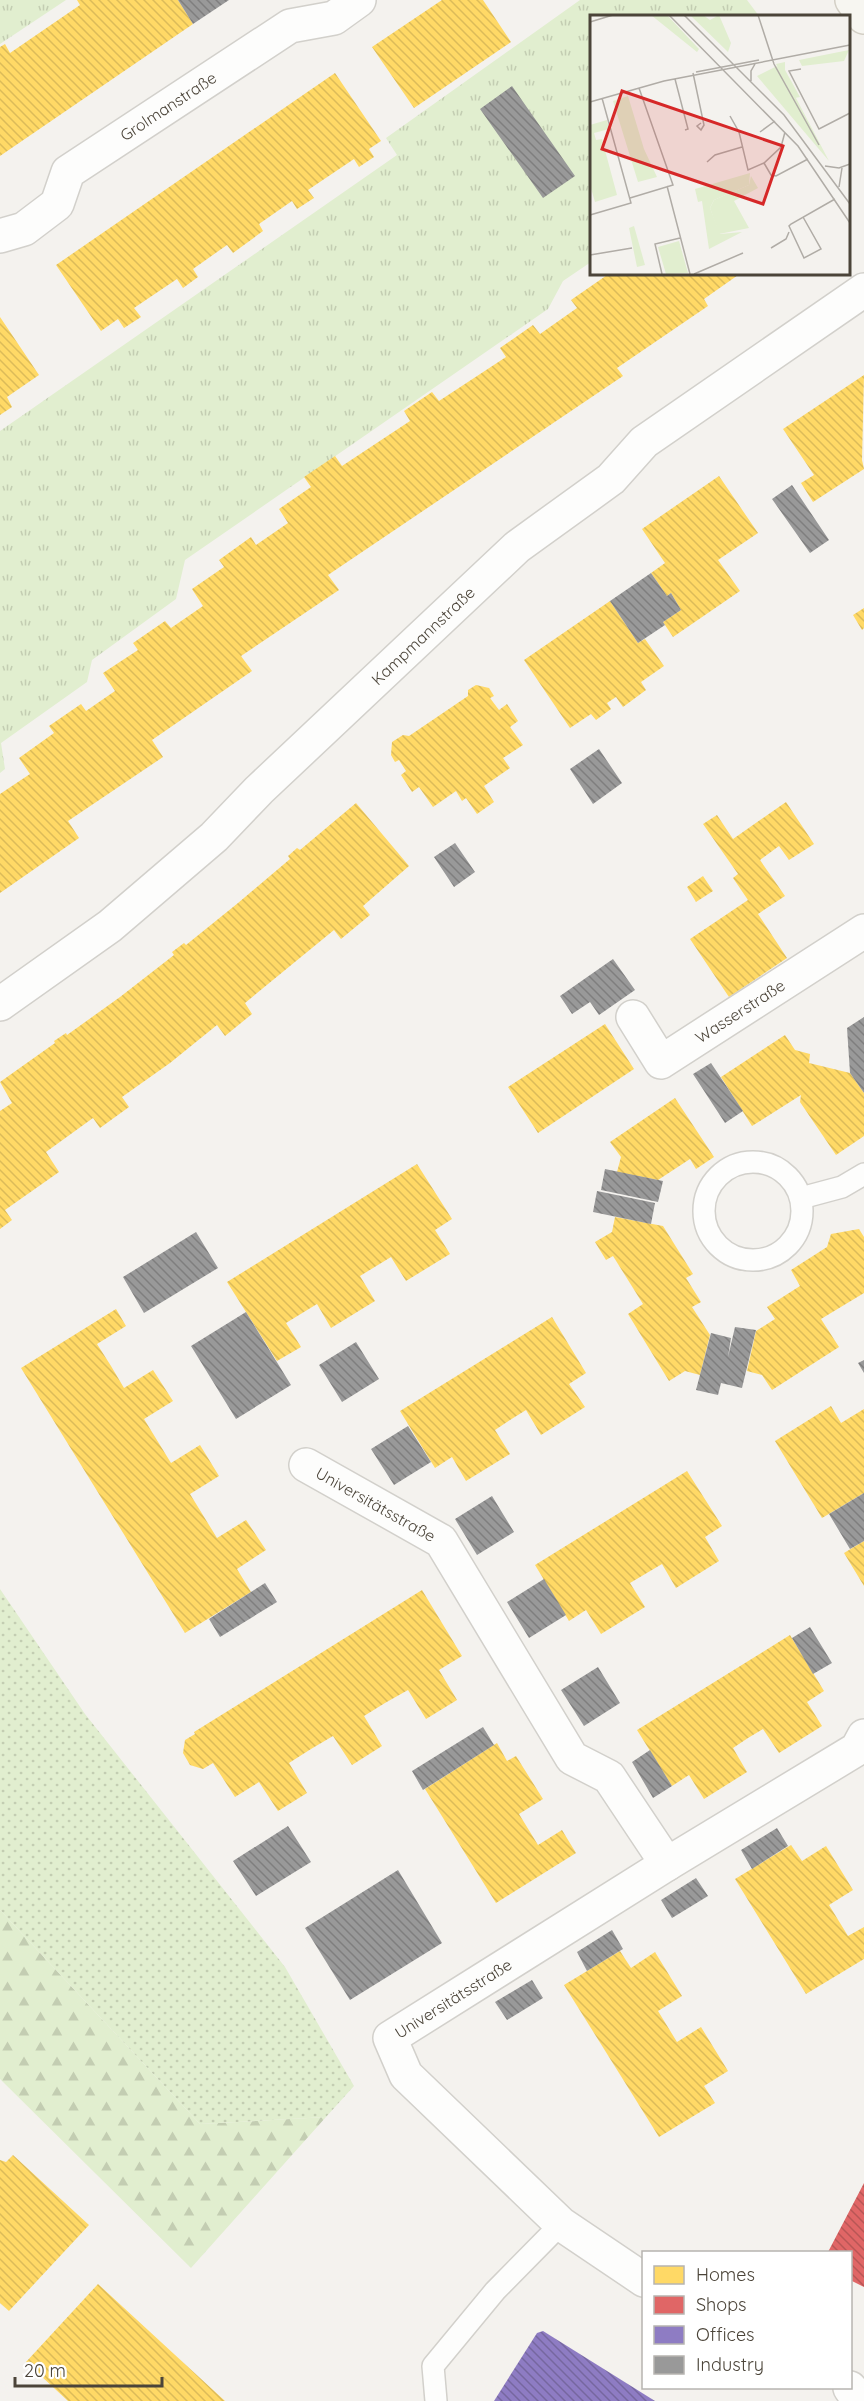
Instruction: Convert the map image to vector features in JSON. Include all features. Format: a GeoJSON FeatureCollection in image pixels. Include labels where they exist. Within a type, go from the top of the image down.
{"type":"FeatureCollection","features":[{"type":"Feature","properties":{"kind":"main road"},"geometry":{"type":"LineString","coordinates":[[852,0],[864,17]]}},
{"type":"Feature","properties":{"kind":"street","name":"Grolmanstraße"},"geometry":{"type":"LineString","coordinates":[[0,236],[24,229],[57,204],[68,172],[154,114],[290,26],[334,18],[359,0]]}},
{"type":"Feature","properties":{"kind":"street","name":"Kampmannstraße"},"geometry":{"type":"LineString","coordinates":[[0,1004],[110,926],[214,837],[259,790],[517,547],[611,479],[644,442],[864,290]]}},
{"type":"Feature","properties":{"kind":"street","name":"Wasserstraße"},"geometry":{"type":"LineString","coordinates":[[633,1017],[661,1062],[864,931]]}},
{"type":"Feature","properties":{"kind":"street","name":"Universitätsstraße"},"geometry":{"type":"LineString","coordinates":[[306,1465],[441,1541],[572,1758],[609,1777],[667,1864]]}},
{"type":"Feature","properties":{"kind":"street","name":"Universitätsstraße"},"geometry":{"type":"LineString","coordinates":[[642,2279],[561,2224],[406,2075],[390,2038],[667,1864],[857,1749],[864,1736]]}},
{"type":"Feature","properties":{"kind":"lane"},"geometry":{"type":"LineString","coordinates":[[758,1162],[781,1171],[793,1183],[801,1198],[803,1213],[795,1239],[783,1251],[767,1259],[744,1260],[728,1254],[715,1243],[707,1227],[704,1206],[709,1190],[719,1176],[741,1164],[758,1162]]}},
{"type":"Feature","properties":{"kind":"lane"},"geometry":{"type":"LineString","coordinates":[[801,1198],[842,1187],[864,1174]]}},
{"type":"Feature","properties":{"kind":"lane"},"geometry":{"type":"LineString","coordinates":[[436,2401],[433,2366],[495,2291],[561,2224]]}},
{"type":"Feature","properties":{"kind":"green space"},"geometry":{"type":"Polygon","coordinates":[[[0,0],[66,0],[0,44],[0,0]]]}},
{"type":"Feature","properties":{"kind":"green space"},"geometry":{"type":"Polygon","coordinates":[[[580,0],[747,0],[758,15],[590,15],[590,263],[563,281],[548,309],[185,560],[176,599],[92,660],[87,682],[1,743],[5,769],[0,773],[0,431],[397,155],[386,138],[580,0]]]}},
{"type":"Feature","properties":{"kind":"green space"},"geometry":{"type":"Polygon","coordinates":[[[0,1589],[85,1714],[285,1967],[354,2086],[326,2117],[200,2124],[0,1910],[0,1589]]]}},
{"type":"Feature","properties":{"kind":"green space"},"geometry":{"type":"Polygon","coordinates":[[[0,1910],[200,2124],[326,2117],[191,2268],[0,2079],[0,1910]]]}},
{"type":"Feature","properties":{"kind":"building: Homes"},"geometry":{"type":"Polygon","coordinates":[[[77,0],[178,0],[193,24],[0,156],[0,47],[5,44],[10,53],[80,5],[77,0]]]}},
{"type":"Feature","properties":{"kind":"building: Homes"},"geometry":{"type":"Polygon","coordinates":[[[442,0],[483,0],[511,42],[414,108],[372,47],[442,0]]]}},
{"type":"Feature","properties":{"kind":"building: Homes"},"geometry":{"type":"Polygon","coordinates":[[[335,73],[381,141],[369,149],[374,157],[359,167],[354,159],[308,190],[314,198],[297,209],[292,201],[259,224],[263,231],[233,253],[227,245],[193,269],[198,277],[183,288],[177,279],[134,308],[141,317],[124,328],[118,319],[101,331],[56,265],[335,73]]]}},
{"type":"Feature","properties":{"kind":"building: Homes"},"geometry":{"type":"Polygon","coordinates":[[[609,274],[740,274],[704,299],[708,306],[617,368],[623,376],[328,575],[339,590],[241,656],[252,671],[152,740],[163,757],[68,821],[79,838],[0,893],[0,794],[30,774],[19,758],[54,733],[49,726],[81,704],[86,711],[115,691],[103,673],[138,650],[133,643],[165,621],[171,628],[203,606],[192,589],[224,567],[219,560],[251,537],[256,545],[288,523],[279,509],[311,487],[304,477],[335,456],[342,466],[410,421],[404,411],[432,392],[439,401],[506,357],[500,348],[533,325],[540,334],[577,308],[571,300],[609,274]]]}},
{"type":"Feature","properties":{"kind":"building: Homes"},"geometry":{"type":"Polygon","coordinates":[[[0,317],[39,375],[7,397],[12,407],[0,415],[0,317]]]}},
{"type":"Feature","properties":{"kind":"building: Homes"},"geometry":{"type":"Polygon","coordinates":[[[864,375],[862,460],[864,469],[813,502],[801,483],[814,475],[783,429],[864,375]]]}},
{"type":"Feature","properties":{"kind":"building: Homes"},"geometry":{"type":"Polygon","coordinates":[[[719,476],[758,533],[718,560],[740,591],[673,637],[663,622],[681,610],[671,593],[667,596],[651,573],[665,563],[642,529],[719,476]]]}},
{"type":"Feature","properties":{"kind":"building: Homes"},"geometry":{"type":"Polygon","coordinates":[[[610,601],[638,643],[645,639],[664,666],[641,682],[646,690],[623,707],[616,697],[607,703],[611,709],[596,720],[591,714],[570,728],[524,660],[610,601]]]}},
{"type":"Feature","properties":{"kind":"building: Homes"},"geometry":{"type":"Polygon","coordinates":[[[864,608],[864,628],[862,630],[853,615],[864,608]]]}},
{"type":"Feature","properties":{"kind":"building: Homes"},"geometry":{"type":"Polygon","coordinates":[[[476,685],[489,688],[494,696],[490,698],[499,710],[507,704],[518,721],[510,727],[523,745],[503,758],[510,768],[484,786],[494,802],[477,814],[466,798],[462,801],[456,791],[433,807],[419,787],[412,792],[401,775],[406,771],[399,760],[395,762],[391,755],[392,742],[403,735],[409,736],[468,696],[468,690],[476,685]]]}},
{"type":"Feature","properties":{"kind":"building: Homes"},"geometry":{"type":"Polygon","coordinates":[[[786,802],[814,844],[789,860],[779,846],[760,860],[785,896],[758,914],[787,958],[729,997],[690,939],[748,900],[733,878],[738,874],[703,824],[717,815],[733,839],[786,802]]]}},
{"type":"Feature","properties":{"kind":"building: Homes"},"geometry":{"type":"Polygon","coordinates":[[[356,803],[409,866],[363,906],[370,915],[341,939],[334,930],[245,1003],[252,1014],[225,1036],[217,1025],[170,1063],[122,1097],[129,1107],[100,1128],[93,1118],[46,1152],[59,1172],[5,1210],[12,1220],[0,1229],[0,1111],[12,1103],[0,1082],[55,1043],[54,1041],[66,1033],[67,1035],[120,997],[174,955],[172,952],[184,943],[186,945],[238,903],[290,859],[288,856],[297,848],[300,850],[356,803]]]}},
{"type":"Feature","properties":{"kind":"building: Homes"},"geometry":{"type":"Polygon","coordinates":[[[703,876],[713,891],[696,902],[687,887],[703,876]]]}},
{"type":"Feature","properties":{"kind":"building: Homes"},"geometry":{"type":"Polygon","coordinates":[[[605,1024],[634,1069],[538,1133],[508,1087],[605,1024]]]}},
{"type":"Feature","properties":{"kind":"building: Homes"},"geometry":{"type":"Polygon","coordinates":[[[785,1035],[795,1050],[810,1054],[809,1063],[850,1073],[864,1093],[864,1136],[836,1155],[800,1102],[801,1095],[752,1126],[721,1077],[785,1035]]]}},
{"type":"Feature","properties":{"kind":"building: Homes"},"geometry":{"type":"Polygon","coordinates":[[[675,1098],[714,1157],[696,1169],[690,1159],[658,1180],[617,1172],[621,1157],[610,1142],[675,1098]]]}},
{"type":"Feature","properties":{"kind":"building: Homes"},"geometry":{"type":"Polygon","coordinates":[[[417,1164],[452,1219],[435,1230],[450,1254],[406,1281],[391,1257],[360,1276],[375,1301],[331,1328],[317,1304],[286,1323],[301,1347],[277,1361],[227,1282],[417,1164]]]}},
{"type":"Feature","properties":{"kind":"building: Homes"},"geometry":{"type":"Polygon","coordinates":[[[615,1217],[663,1226],[693,1274],[686,1278],[701,1302],[692,1307],[710,1335],[700,1375],[685,1371],[669,1381],[628,1314],[643,1304],[613,1256],[606,1260],[595,1242],[612,1232],[615,1217]]]}},
{"type":"Feature","properties":{"kind":"building: Homes"},"geometry":{"type":"Polygon","coordinates":[[[859,1229],[864,1237],[864,1293],[821,1319],[839,1347],[772,1390],[762,1375],[747,1371],[756,1331],[775,1319],[767,1307],[800,1286],[791,1270],[827,1247],[831,1234],[859,1229]]]}},
{"type":"Feature","properties":{"kind":"building: Homes"},"geometry":{"type":"Polygon","coordinates":[[[116,1309],[126,1326],[97,1344],[124,1388],[153,1370],[173,1401],[144,1419],[171,1463],[200,1445],[219,1476],[190,1494],[217,1538],[246,1520],[266,1550],[237,1569],[251,1592],[185,1633],[21,1368],[116,1309]]]}},
{"type":"Feature","properties":{"kind":"building: Homes"},"geometry":{"type":"Polygon","coordinates":[[[552,1317],[586,1373],[569,1384],[585,1407],[541,1435],[526,1410],[495,1430],[510,1454],[466,1481],[452,1457],[435,1468],[400,1411],[552,1317]]]}},
{"type":"Feature","properties":{"kind":"building: Homes"},"geometry":{"type":"Polygon","coordinates":[[[831,1406],[841,1423],[864,1409],[864,1493],[822,1518],[775,1441],[831,1406]]]}},
{"type":"Feature","properties":{"kind":"building: Homes"},"geometry":{"type":"Polygon","coordinates":[[[687,1471],[722,1526],[705,1537],[719,1561],[676,1588],[662,1564],[630,1583],[645,1607],[601,1634],[586,1610],[569,1621],[535,1565],[687,1471]]]}},
{"type":"Feature","properties":{"kind":"building: Homes"},"geometry":{"type":"Polygon","coordinates":[[[864,1541],[864,1586],[844,1553],[864,1541]]]}},
{"type":"Feature","properties":{"kind":"building: Homes"},"geometry":{"type":"Polygon","coordinates":[[[422,1590],[462,1656],[439,1670],[457,1700],[426,1719],[408,1690],[364,1716],[382,1746],[352,1765],[333,1736],[311,1749],[289,1763],[307,1793],[278,1811],[259,1782],[235,1797],[213,1763],[203,1769],[190,1765],[183,1753],[185,1740],[195,1734],[194,1732],[422,1590]]]}},
{"type":"Feature","properties":{"kind":"building: Homes"},"geometry":{"type":"Polygon","coordinates":[[[790,1635],[824,1691],[807,1702],[822,1726],[779,1753],[763,1729],[748,1738],[733,1748],[747,1772],[704,1799],[689,1775],[672,1786],[637,1730],[790,1635]]]}},
{"type":"Feature","properties":{"kind":"building: Homes"},"geometry":{"type":"Polygon","coordinates":[[[497,1743],[507,1761],[516,1756],[543,1799],[519,1814],[538,1845],[562,1830],[576,1853],[496,1903],[425,1789],[497,1743]]]}},
{"type":"Feature","properties":{"kind":"building: Homes"},"geometry":{"type":"Polygon","coordinates":[[[791,1845],[802,1861],[826,1846],[853,1890],[829,1905],[848,1936],[864,1927],[864,1959],[806,1994],[735,1879],[791,1845]]]}},
{"type":"Feature","properties":{"kind":"building: Homes"},"geometry":{"type":"Polygon","coordinates":[[[620,1951],[631,1968],[655,1952],[682,1996],[658,2011],[677,2042],[701,2027],[728,2071],[704,2086],[715,2103],[659,2137],[564,1985],[620,1951]]]}},
{"type":"Feature","properties":{"kind":"building: Homes"},"geometry":{"type":"Polygon","coordinates":[[[13,2155],[89,2225],[9,2311],[0,2303],[0,2160],[6,2162],[13,2155]]]}},
{"type":"Feature","properties":{"kind":"building: Homes"},"geometry":{"type":"Polygon","coordinates":[[[98,2284],[225,2401],[68,2401],[26,2362],[98,2284]]]}},
{"type":"Feature","properties":{"kind":"building: Shops"},"geometry":{"type":"Polygon","coordinates":[[[864,2183],[864,2287],[852,2281],[852,2251],[829,2251],[864,2183]]]}},
{"type":"Feature","properties":{"kind":"building: Offices"},"geometry":{"type":"Polygon","coordinates":[[[543,2331],[655,2401],[494,2401],[537,2333],[543,2331]]]}},
{"type":"Feature","properties":{"kind":"building: Industry"},"geometry":{"type":"Polygon","coordinates":[[[178,0],[229,0],[193,24],[178,0]]]}},
{"type":"Feature","properties":{"kind":"building: Industry"},"geometry":{"type":"Polygon","coordinates":[[[512,86],[575,176],[543,198],[480,109],[512,86]]]}},
{"type":"Feature","properties":{"kind":"building: Industry"},"geometry":{"type":"Polygon","coordinates":[[[792,485],[829,540],[810,553],[772,499],[792,485]]]}},
{"type":"Feature","properties":{"kind":"building: Industry"},"geometry":{"type":"Polygon","coordinates":[[[651,573],[667,596],[671,593],[681,610],[663,622],[665,625],[638,643],[610,601],[651,573]]]}},
{"type":"Feature","properties":{"kind":"building: Industry"},"geometry":{"type":"Polygon","coordinates":[[[599,749],[622,783],[593,804],[570,769],[599,749]]]}},
{"type":"Feature","properties":{"kind":"building: Industry"},"geometry":{"type":"Polygon","coordinates":[[[455,843],[475,872],[454,887],[434,857],[455,843]]]}},
{"type":"Feature","properties":{"kind":"building: Industry"},"geometry":{"type":"Polygon","coordinates":[[[613,959],[635,990],[599,1015],[590,1002],[572,1014],[560,996],[613,959]]]}},
{"type":"Feature","properties":{"kind":"building: Industry"},"geometry":{"type":"Polygon","coordinates":[[[864,1017],[864,1093],[850,1073],[847,1028],[864,1017]]]}},
{"type":"Feature","properties":{"kind":"building: Industry"},"geometry":{"type":"Polygon","coordinates":[[[711,1063],[743,1111],[725,1123],[693,1074],[711,1063]]]}},
{"type":"Feature","properties":{"kind":"building: Industry"},"geometry":{"type":"Polygon","coordinates":[[[605,1169],[663,1181],[658,1202],[601,1190],[605,1169]]]}},
{"type":"Feature","properties":{"kind":"building: Industry"},"geometry":{"type":"Polygon","coordinates":[[[597,1191],[655,1203],[651,1224],[593,1212],[597,1191]]]}},
{"type":"Feature","properties":{"kind":"building: Industry"},"geometry":{"type":"Polygon","coordinates":[[[196,1232],[218,1268],[144,1313],[123,1277],[196,1232]]]}},
{"type":"Feature","properties":{"kind":"building: Industry"},"geometry":{"type":"Polygon","coordinates":[[[246,1312],[291,1385],[236,1419],[191,1346],[246,1312]]]}},
{"type":"Feature","properties":{"kind":"building: Industry"},"geometry":{"type":"Polygon","coordinates":[[[735,1327],[756,1330],[742,1388],[721,1383],[718,1395],[696,1390],[711,1333],[731,1338],[728,1357],[735,1327]]]}},
{"type":"Feature","properties":{"kind":"building: Industry"},"geometry":{"type":"Polygon","coordinates":[[[356,1342],[379,1379],[342,1402],[319,1365],[356,1342]]]}},
{"type":"Feature","properties":{"kind":"building: Industry"},"geometry":{"type":"Polygon","coordinates":[[[864,1360],[864,1373],[858,1363],[864,1360]]]}},
{"type":"Feature","properties":{"kind":"building: Industry"},"geometry":{"type":"Polygon","coordinates":[[[408,1426],[431,1462],[394,1485],[371,1449],[408,1426]]]}},
{"type":"Feature","properties":{"kind":"building: Industry"},"geometry":{"type":"Polygon","coordinates":[[[864,1493],[864,1541],[850,1549],[829,1514],[864,1493]]]}},
{"type":"Feature","properties":{"kind":"building: Industry"},"geometry":{"type":"Polygon","coordinates":[[[492,1496],[514,1532],[477,1555],[455,1519],[492,1496]]]}},
{"type":"Feature","properties":{"kind":"building: Industry"},"geometry":{"type":"Polygon","coordinates":[[[544,1579],[566,1615],[529,1638],[507,1602],[544,1579]]]}},
{"type":"Feature","properties":{"kind":"building: Industry"},"geometry":{"type":"Polygon","coordinates":[[[265,1583],[277,1602],[220,1637],[209,1619],[265,1583]]]}},
{"type":"Feature","properties":{"kind":"building: Industry"},"geometry":{"type":"Polygon","coordinates":[[[810,1627],[832,1663],[813,1674],[792,1638],[810,1627]]]}},
{"type":"Feature","properties":{"kind":"building: Industry"},"geometry":{"type":"Polygon","coordinates":[[[598,1667],[620,1703],[584,1726],[561,1690],[598,1667]]]}},
{"type":"Feature","properties":{"kind":"building: Industry"},"geometry":{"type":"Polygon","coordinates":[[[483,1727],[494,1745],[423,1790],[412,1771],[483,1727]]]}},
{"type":"Feature","properties":{"kind":"building: Industry"},"geometry":{"type":"Polygon","coordinates":[[[650,1750],[672,1786],[653,1798],[632,1762],[650,1750]]]}},
{"type":"Feature","properties":{"kind":"building: Industry"},"geometry":{"type":"Polygon","coordinates":[[[288,1826],[311,1862],[256,1896],[233,1861],[288,1826]]]}},
{"type":"Feature","properties":{"kind":"building: Industry"},"geometry":{"type":"Polygon","coordinates":[[[777,1828],[788,1846],[752,1869],[741,1850],[777,1828]]]}},
{"type":"Feature","properties":{"kind":"building: Industry"},"geometry":{"type":"Polygon","coordinates":[[[398,1870],[442,1943],[350,2000],[305,1928],[398,1870]]]}},
{"type":"Feature","properties":{"kind":"building: Industry"},"geometry":{"type":"Polygon","coordinates":[[[696,1878],[708,1896],[672,1918],[661,1900],[696,1878]]]}},
{"type":"Feature","properties":{"kind":"building: Industry"},"geometry":{"type":"Polygon","coordinates":[[[612,1930],[623,1949],[587,1971],[577,1952],[612,1930]]]}},
{"type":"Feature","properties":{"kind":"building: Industry"},"geometry":{"type":"Polygon","coordinates":[[[532,1980],[543,1998],[507,2020],[495,2002],[532,1980]]]}}]}
